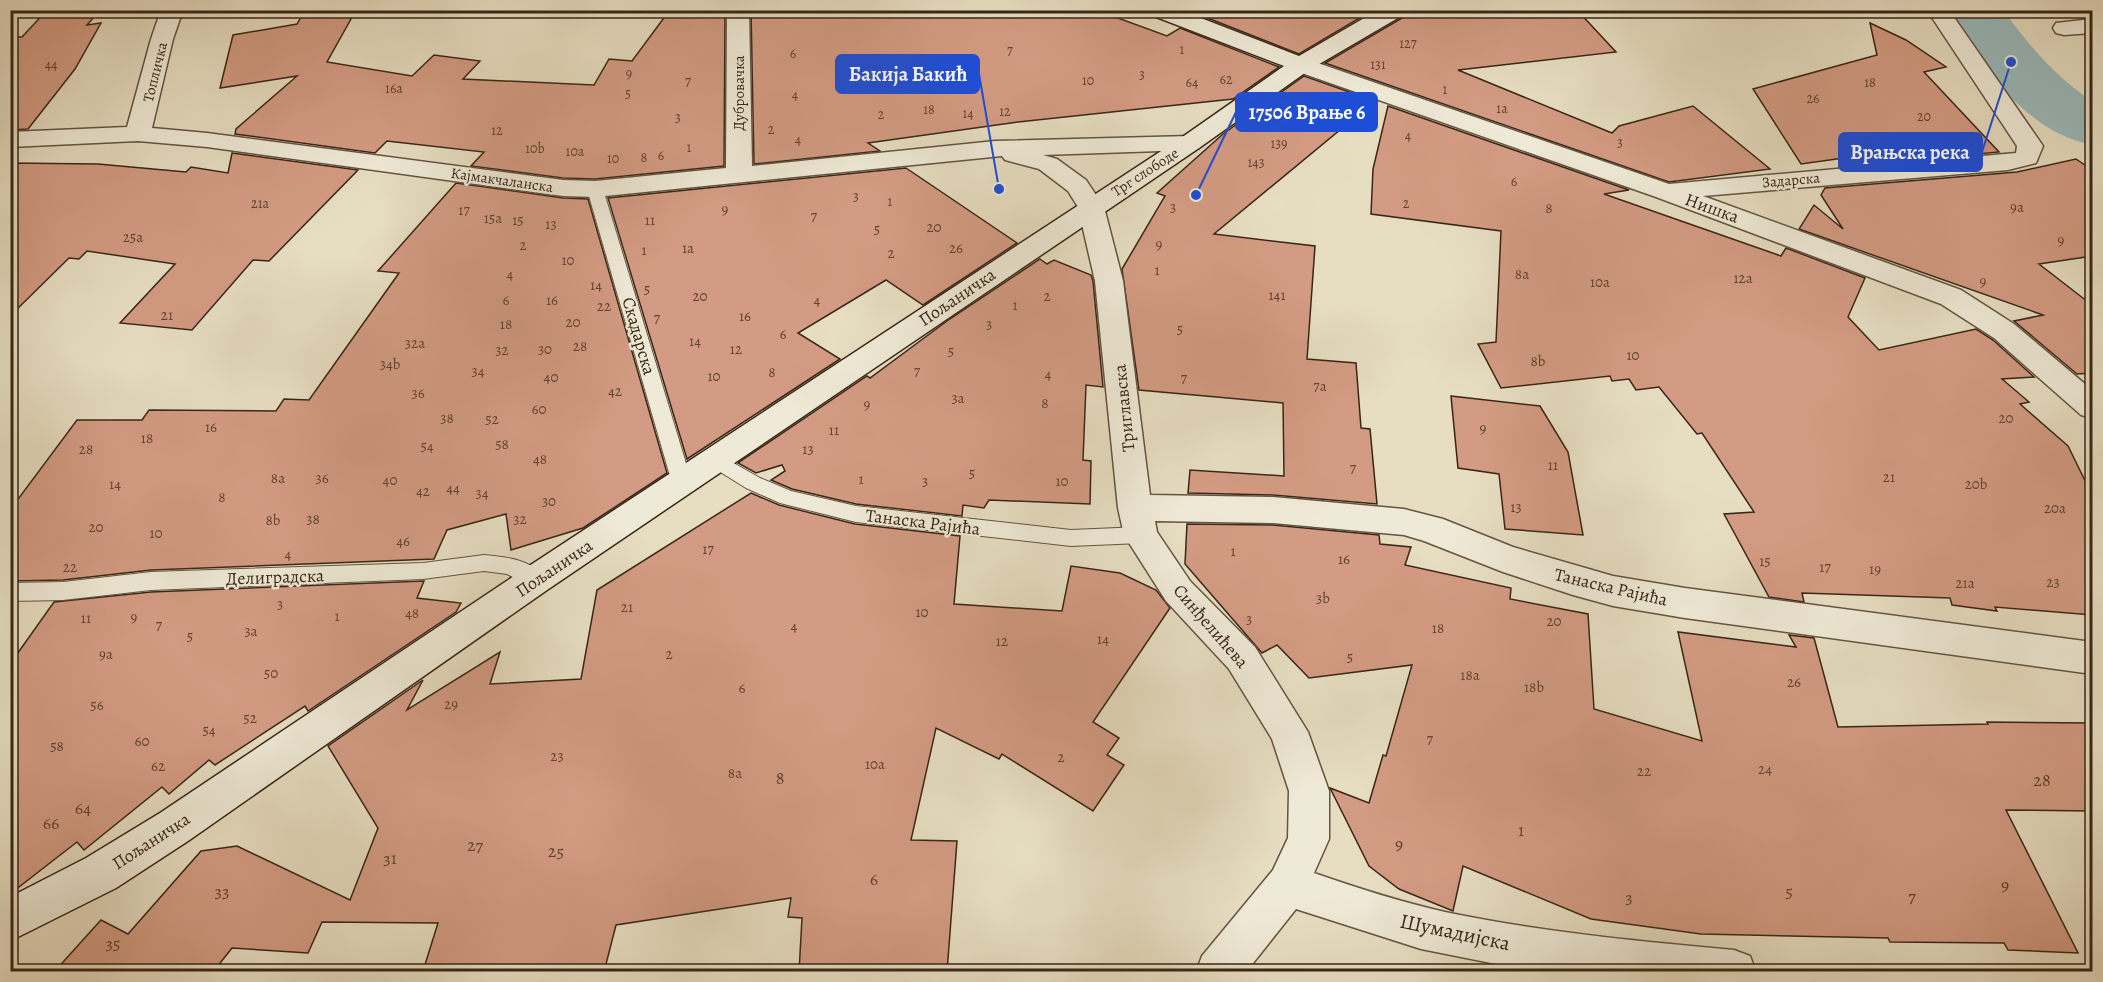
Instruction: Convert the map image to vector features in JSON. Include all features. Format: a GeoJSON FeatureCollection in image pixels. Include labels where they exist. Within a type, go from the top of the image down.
{"type":"FeatureCollection","features":[{"type":"Feature","properties":{"kind":"street","name":"Топличка"},"geometry":{"type":"LineString","coordinates":[[138,134],[162,39],[172,10]]}},
{"type":"Feature","properties":{"kind":"street","name":"Дубровачка"},"geometry":{"type":"LineString","coordinates":[[738,10],[739,175]]}},
{"type":"Feature","properties":{"kind":"street","name":"Нишка"},"geometry":{"type":"LineString","coordinates":[[1159,10],[1301,65],[1665,191],[1951,297],[2004,331],[2092,407]]}},
{"type":"Feature","properties":{"kind":"street"},"geometry":{"type":"LineString","coordinates":[[1190,143],[1301,65],[1395,10]]}},
{"type":"Feature","properties":{"kind":"street","name":"Задарска"},"geometry":{"type":"LineString","coordinates":[[1665,191],[2008,162],[2027,158],[2030,146],[1938,10]]}},
{"type":"Feature","properties":{"kind":"street"},"geometry":{"type":"LineString","coordinates":[[2064,27],[2092,26]]}},
{"type":"Feature","properties":{"kind":"street","name":"Кајмакчаланска"},"geometry":{"type":"LineString","coordinates":[[10,140],[138,134],[207,140],[563,188],[595,189],[995,149]]}},
{"type":"Feature","properties":{"kind":"street","name":"Трг слободе"},"geometry":{"type":"LineString","coordinates":[[995,149],[1190,143]]}},
{"type":"Feature","properties":{"kind":"street","name":"Трг слободе"},"geometry":{"type":"LineString","coordinates":[[1109,282],[1092,207],[1190,143]]}},
{"type":"Feature","properties":{"kind":"street"},"geometry":{"type":"LineString","coordinates":[[995,149],[1048,164],[1077,186],[1092,207]]}},
{"type":"Feature","properties":{"kind":"street","name":"Пољаничка"},"geometry":{"type":"LineString","coordinates":[[10,920],[101,873],[174,827],[535,580],[1092,207]]}},
{"type":"Feature","properties":{"kind":"street","name":"Триглавска"},"geometry":{"type":"LineString","coordinates":[[1109,282],[1138,521]]}},
{"type":"Feature","properties":{"kind":"street","name":"Танаска Рајића"},"geometry":{"type":"LineString","coordinates":[[1138,521],[1274,510],[1370,517],[1431,529],[1503,558],[1563,578],[1613,591],[1685,603],[2092,658]]}},
{"type":"Feature","properties":{"kind":"street","name":"Синђелићева"},"geometry":{"type":"LineString","coordinates":[[1138,521],[1178,591],[1242,658],[1289,732],[1310,791],[1308,839],[1288,885],[1218,972]]}},
{"type":"Feature","properties":{"kind":"street","name":"Шумадијска"},"geometry":{"type":"LineString","coordinates":[[1288,885],[1361,910],[1465,938],[1634,963],[1734,972]]}},
{"type":"Feature","properties":{"kind":"lane","name":"Скадарска"},"geometry":{"type":"LineString","coordinates":[[595,189],[682,483]]}},
{"type":"Feature","properties":{"kind":"lane","name":"Танаска Рајића"},"geometry":{"type":"LineString","coordinates":[[716,460],[753,483],[787,498],[856,514],[1071,538],[1138,521]]}},
{"type":"Feature","properties":{"kind":"lane","name":"Делиградска"},"geometry":{"type":"LineString","coordinates":[[10,592],[63,591],[151,581],[423,571],[484,563],[511,566],[535,580]]}},
{"type":"Feature","properties":{"kind":"building"},"geometry":{"type":"Polygon","coordinates":[[[47,10],[100,10],[87,25],[101,23],[75,69],[28,129],[10,130],[10,37],[22,37],[47,10]]]}},
{"type":"Feature","properties":{"kind":"building"},"geometry":{"type":"Polygon","coordinates":[[[305,10],[356,10],[327,62],[412,76],[434,55],[480,61],[463,79],[594,85],[609,59],[632,61],[669,11],[725,10],[724,166],[595,179],[563,178],[471,166],[484,152],[387,141],[375,153],[235,134],[236,129],[297,76],[220,88],[233,35],[297,24],[305,10]]]}},
{"type":"Feature","properties":{"kind":"building"},"geometry":{"type":"Polygon","coordinates":[[[751,10],[1096,10],[1167,36],[1180,28],[1279,67],[1233,99],[1018,122],[868,143],[880,151],[754,164],[751,10]]]}},
{"type":"Feature","properties":{"kind":"building"},"geometry":{"type":"Polygon","coordinates":[[[1208,10],[1373,10],[1299,54],[1200,15],[1208,10]]]}},
{"type":"Feature","properties":{"kind":"building"},"geometry":{"type":"Polygon","coordinates":[[[1408,10],[1577,10],[1616,52],[1458,70],[1612,133],[1619,126],[1693,106],[1770,169],[1669,182],[1325,63],[1404,17],[1408,10]]]}},
{"type":"Feature","properties":{"kind":"building"},"geometry":{"type":"Polygon","coordinates":[[[1870,23],[1906,40],[1946,67],[1924,72],[1999,152],[1839,167],[1844,158],[1801,164],[1753,89],[1877,55],[1870,23]]]}},
{"type":"Feature","properties":{"kind":"building"},"geometry":{"type":"Polygon","coordinates":[[[1304,76],[1375,101],[1214,234],[1315,246],[1307,359],[1356,363],[1361,428],[1370,429],[1377,504],[1273,495],[1188,493],[1190,470],[1284,476],[1283,403],[1139,390],[1122,269],[1165,196],[1157,193],[1223,134],[1304,76]]]}},
{"type":"Feature","properties":{"kind":"building"},"geometry":{"type":"Polygon","coordinates":[[[1388,106],[1629,190],[1604,194],[1781,256],[1786,248],[1865,278],[1848,317],[1879,350],[1976,329],[1993,340],[2034,377],[2002,379],[2029,402],[2020,404],[2068,446],[2092,495],[2092,615],[1995,607],[1997,611],[1952,605],[1950,598],[1802,593],[1804,602],[1769,597],[1724,514],[1754,512],[1702,433],[1697,434],[1659,387],[1636,390],[1629,379],[1612,381],[1610,376],[1501,388],[1478,344],[1496,342],[1501,231],[1371,214],[1373,169],[1388,106]]]}},
{"type":"Feature","properties":{"kind":"building"},"geometry":{"type":"Polygon","coordinates":[[[232,153],[358,170],[269,261],[253,260],[192,330],[120,323],[175,264],[87,251],[79,259],[69,258],[10,316],[10,163],[98,164],[186,172],[191,167],[228,173],[232,153]]]}},
{"type":"Feature","properties":{"kind":"building"},"geometry":{"type":"Polygon","coordinates":[[[2076,159],[2092,170],[2092,256],[2039,264],[2092,305],[2092,373],[2077,374],[2014,321],[2043,315],[1799,229],[1814,205],[1843,229],[1821,195],[1825,188],[2017,172],[2076,159]]]}},
{"type":"Feature","properties":{"kind":"building"},"geometry":{"type":"Polygon","coordinates":[[[906,168],[1017,243],[923,305],[886,280],[798,333],[840,359],[687,459],[608,198],[906,168]]]}},
{"type":"Feature","properties":{"kind":"building"},"geometry":{"type":"Polygon","coordinates":[[[456,183],[563,198],[588,199],[667,473],[583,528],[511,550],[506,514],[447,530],[434,559],[151,570],[63,580],[10,581],[10,510],[77,420],[142,420],[149,410],[276,411],[284,399],[309,400],[399,273],[378,271],[456,183]]]}},
{"type":"Feature","properties":{"kind":"building"},"geometry":{"type":"Polygon","coordinates":[[[1040,259],[1047,264],[1054,260],[1091,275],[1093,281],[1103,387],[1086,385],[1083,460],[1091,461],[1090,504],[989,500],[984,508],[963,505],[962,516],[856,504],[792,489],[771,480],[785,471],[782,465],[756,473],[738,463],[867,376],[870,378],[947,321],[1040,259]]]}},
{"type":"Feature","properties":{"kind":"building"},"geometry":{"type":"Polygon","coordinates":[[[1451,396],[1540,406],[1568,452],[1583,535],[1505,529],[1499,474],[1458,468],[1451,396]]]}},
{"type":"Feature","properties":{"kind":"building"},"geometry":{"type":"Polygon","coordinates":[[[751,493],[779,505],[855,524],[960,536],[954,604],[1062,611],[1071,566],[1120,573],[1156,590],[1170,608],[1093,722],[1119,738],[1107,755],[1124,765],[1093,811],[1002,754],[999,759],[936,728],[911,840],[957,841],[947,972],[799,972],[802,918],[788,917],[791,898],[616,925],[604,972],[509,972],[510,968],[423,971],[438,923],[322,922],[308,953],[232,948],[213,972],[54,972],[101,920],[128,934],[201,851],[237,846],[350,900],[378,828],[328,746],[423,680],[407,710],[500,652],[490,684],[581,679],[597,590],[751,493]]]}},
{"type":"Feature","properties":{"kind":"building"},"geometry":{"type":"Polygon","coordinates":[[[1187,524],[1273,525],[1379,535],[1380,544],[1411,547],[1405,565],[1511,588],[1510,599],[1588,614],[1594,709],[1702,741],[1678,632],[1796,647],[1789,635],[1814,638],[1838,727],[1988,724],[1987,722],[2092,723],[2092,811],[2006,810],[2078,953],[2008,950],[2004,943],[1890,942],[1888,938],[1701,934],[1591,919],[1463,866],[1453,911],[1399,889],[1369,866],[1330,788],[1369,803],[1383,755],[1386,756],[1412,665],[1309,678],[1277,645],[1262,653],[1185,564],[1187,524]]]}},
{"type":"Feature","properties":{"kind":"building"},"geometry":{"type":"Polygon","coordinates":[[[424,581],[417,598],[461,603],[456,612],[308,711],[305,706],[215,765],[209,760],[169,794],[162,787],[84,850],[77,842],[10,894],[10,664],[54,602],[151,592],[424,581]]]}},
{"type":"Feature","properties":{"kind":"waterway"},"geometry":{"type":"LineString","coordinates":[[1974,10],[2012,61],[2040,92],[2073,117],[2092,126]]}},
{"type":"Feature","properties":{"kind":"place","name":"Врањска река"},"geometry":{"type":"Point","coordinates":[2011,62]}},
{"type":"Feature","properties":{"kind":"place","name":"Бакија Бакић"},"geometry":{"type":"Point","coordinates":[999,189]}},
{"type":"Feature","properties":{"kind":"place","name":"17506 Врање 6"},"geometry":{"type":"Point","coordinates":[1196,195]}}]}
